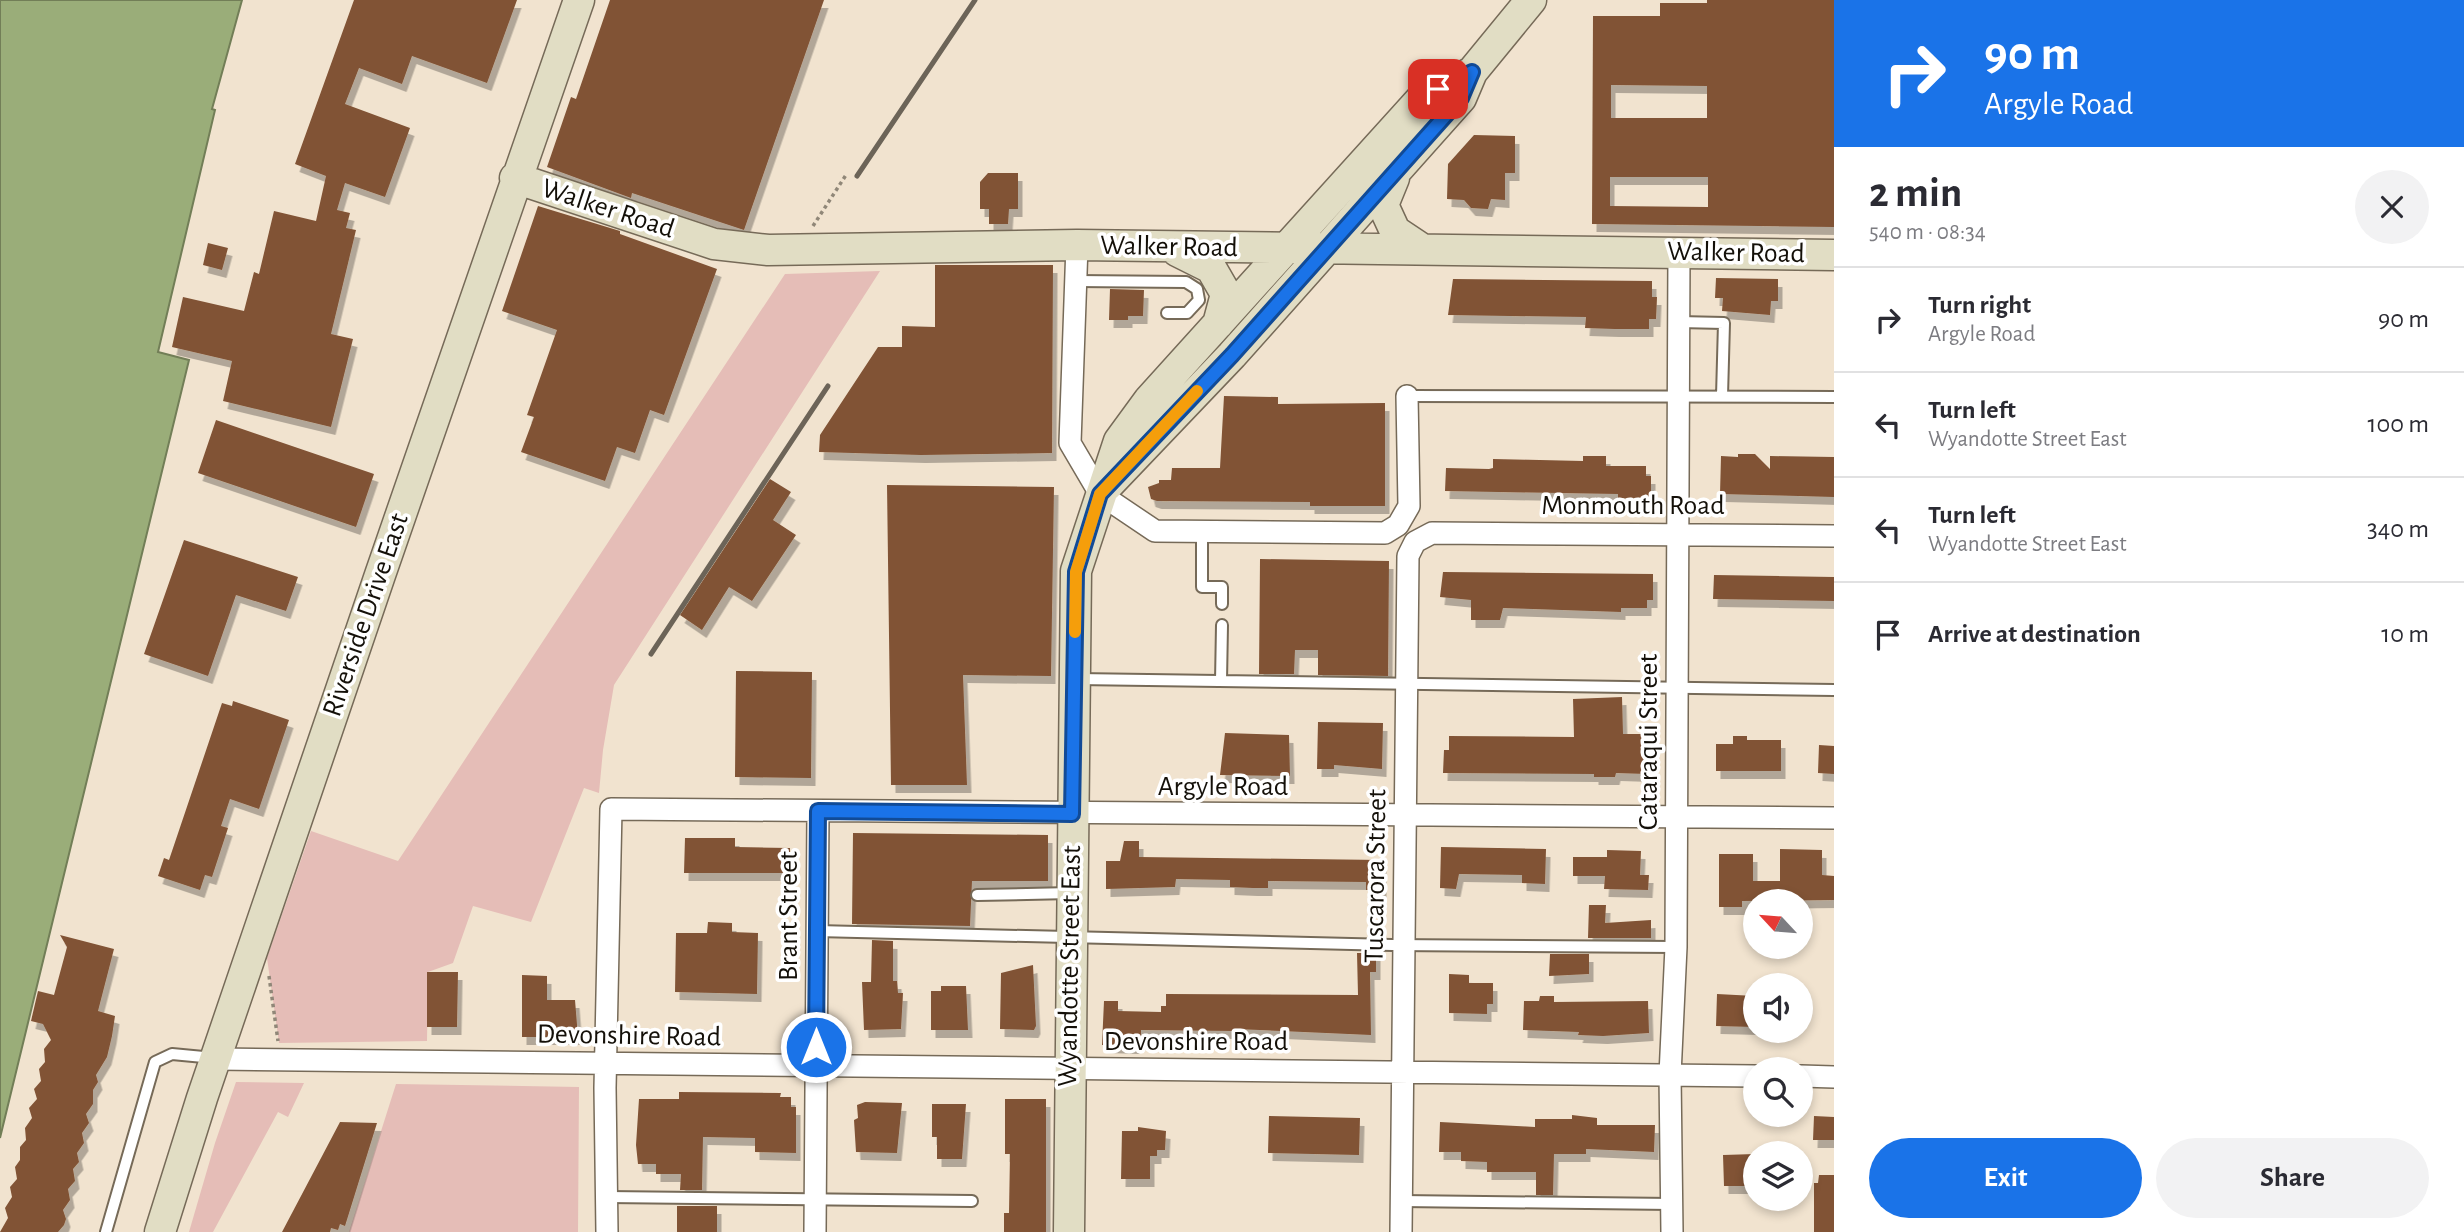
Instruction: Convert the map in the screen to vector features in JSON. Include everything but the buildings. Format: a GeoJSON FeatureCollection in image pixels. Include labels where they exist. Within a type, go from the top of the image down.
{"type":"FeatureCollection","features":[{"type":"Feature","properties":{"kind":"main road","name":"Riverside Drive East"},"geometry":{"type":"LineString","coordinates":[[160,1232],[515,178],[579,0]]}},
{"type":"Feature","properties":{"kind":"main road","name":"Wyandotte Street East"},"geometry":{"type":"LineString","coordinates":[[1100,494],[1232,355],[1461,98],[1472,72],[1531,0]]}},
{"type":"Feature","properties":{"kind":"main road","name":"Wyandotte Street East"},"geometry":{"type":"LineString","coordinates":[[1069,1232],[1070,938],[1076,572],[1100,494],[1119,441],[1149,400],[1422,98],[1472,72]]}},
{"type":"Feature","properties":{"kind":"main road"},"geometry":{"type":"LineString","coordinates":[[1398,170],[1383,205],[1395,231],[1422,248]]}},
{"type":"Feature","properties":{"kind":"main road","name":"Walker Road"},"geometry":{"type":"LineString","coordinates":[[515,178],[725,247],[782,251],[1077,245],[1834,255]]}},
{"type":"Feature","properties":{"kind":"main road"},"geometry":{"type":"LineString","coordinates":[[1171,247],[1211,268],[1226,294],[1218,324]]}},
{"type":"Feature","properties":{"kind":"street"},"geometry":{"type":"LineString","coordinates":[[1077,245],[1070,443],[1100,494],[1155,531],[1385,533],[1398,525],[1409,506],[1407,396]]}},
{"type":"Feature","properties":{"kind":"street","name":"Cataraqui Street"},"geometry":{"type":"LineString","coordinates":[[1672,1232],[1670,1075],[1675,947],[1679,252]]}},
{"type":"Feature","properties":{"kind":"street","name":"Monmouth Road"},"geometry":{"type":"LineString","coordinates":[[1432,533],[1834,536]]}},
{"type":"Feature","properties":{"kind":"street","name":"Tuscarora Street"},"geometry":{"type":"LineString","coordinates":[[1401,1232],[1408,556],[1415,542],[1432,533]]}},
{"type":"Feature","properties":{"kind":"street","name":"Argyle Road"},"geometry":{"type":"LineString","coordinates":[[606,1064],[611,809],[1834,818]]}},
{"type":"Feature","properties":{"kind":"street","name":"Brant Street"},"geometry":{"type":"LineString","coordinates":[[815,1232],[818,811]]}},
{"type":"Feature","properties":{"kind":"street","name":"Devonshire Road"},"geometry":{"type":"LineString","coordinates":[[217,1059],[1743,1076]]}},
{"type":"Feature","properties":{"kind":"street"},"geometry":{"type":"LineString","coordinates":[[606,1064],[607,1232]]}},
{"type":"Feature","properties":{"kind":"street"},"geometry":{"type":"LineString","coordinates":[[1813,1076],[1834,1077]]}},
{"type":"Feature","properties":{"kind":"lane"},"geometry":{"type":"LineString","coordinates":[[1076,281],[1186,282],[1196,289],[1199,300],[1187,313],[1167,313]]}},
{"type":"Feature","properties":{"kind":"lane"},"geometry":{"type":"LineString","coordinates":[[1679,322],[1724,323],[1722,396]]}},
{"type":"Feature","properties":{"kind":"lane"},"geometry":{"type":"LineString","coordinates":[[1407,396],[1834,397]]}},
{"type":"Feature","properties":{"kind":"lane"},"geometry":{"type":"LineString","coordinates":[[1202,531],[1202,587],[1222,587],[1222,604]]}},
{"type":"Feature","properties":{"kind":"lane"},"geometry":{"type":"LineString","coordinates":[[1221,681],[1222,625]]}},
{"type":"Feature","properties":{"kind":"lane"},"geometry":{"type":"LineString","coordinates":[[1074,679],[1834,690]]}},
{"type":"Feature","properties":{"kind":"lane"},"geometry":{"type":"LineString","coordinates":[[977,895],[1071,894]]}},
{"type":"Feature","properties":{"kind":"lane"},"geometry":{"type":"LineString","coordinates":[[817,931],[1404,945],[1675,947]]}},
{"type":"Feature","properties":{"kind":"lane"},"geometry":{"type":"LineString","coordinates":[[106,1232],[155,1062],[172,1054],[217,1059]]}},
{"type":"Feature","properties":{"kind":"lane"},"geometry":{"type":"LineString","coordinates":[[607,1197],[972,1201]]}},
{"type":"Feature","properties":{"kind":"lane"},"geometry":{"type":"LineString","coordinates":[[1401,1201],[1672,1203]]}},
{"type":"Feature","properties":{"kind":"path"},"geometry":{"type":"LineString","coordinates":[[806,236],[846,175]]}},
{"type":"Feature","properties":{"kind":"path"},"geometry":{"type":"LineString","coordinates":[[268,971],[279,1043]]}},
{"type":"Feature","properties":{"kind":"shaded area"},"geometry":{"type":"Polygon","coordinates":[[[0,0],[242,0],[212,109],[215,110],[158,352],[189,360],[0,1138],[0,0]]]}},
{"type":"Feature","properties":{"kind":"shaded area"},"geometry":{"type":"Polygon","coordinates":[[[880,271],[614,685],[599,793],[584,788],[531,922],[473,906],[453,963],[428,972],[427,1041],[279,1043],[267,958],[311,831],[398,861],[785,274],[880,271]]]}},
{"type":"Feature","properties":{"kind":"shaded area"},"geometry":{"type":"Polygon","coordinates":[[[236,1082],[304,1083],[288,1117],[278,1112],[213,1232],[189,1232],[215,1143],[236,1082]]]}},
{"type":"Feature","properties":{"kind":"shaded area"},"geometry":{"type":"Polygon","coordinates":[[[396,1084],[579,1087],[578,1232],[349,1232],[396,1084]]]}},
{"type":"Feature","properties":{"kind":"railway"},"geometry":{"type":"LineString","coordinates":[[857,176],[975,0]]}},
{"type":"Feature","properties":{"kind":"railway"},"geometry":{"type":"LineString","coordinates":[[651,654],[828,386]]}},
{"type":"Feature","properties":{"kind":"slow traffic"},"geometry":{"type":"LineString","coordinates":[[1075,632],[1076,572],[1100,494],[1197,391]]}},
{"type":"Feature","properties":{"kind":"route"},"geometry":{"type":"LineString","coordinates":[[816,1047],[818,811],[1072,814],[1076,572],[1100,494],[1232,355],[1461,98],[1472,72],[1438,89]]}}]}
